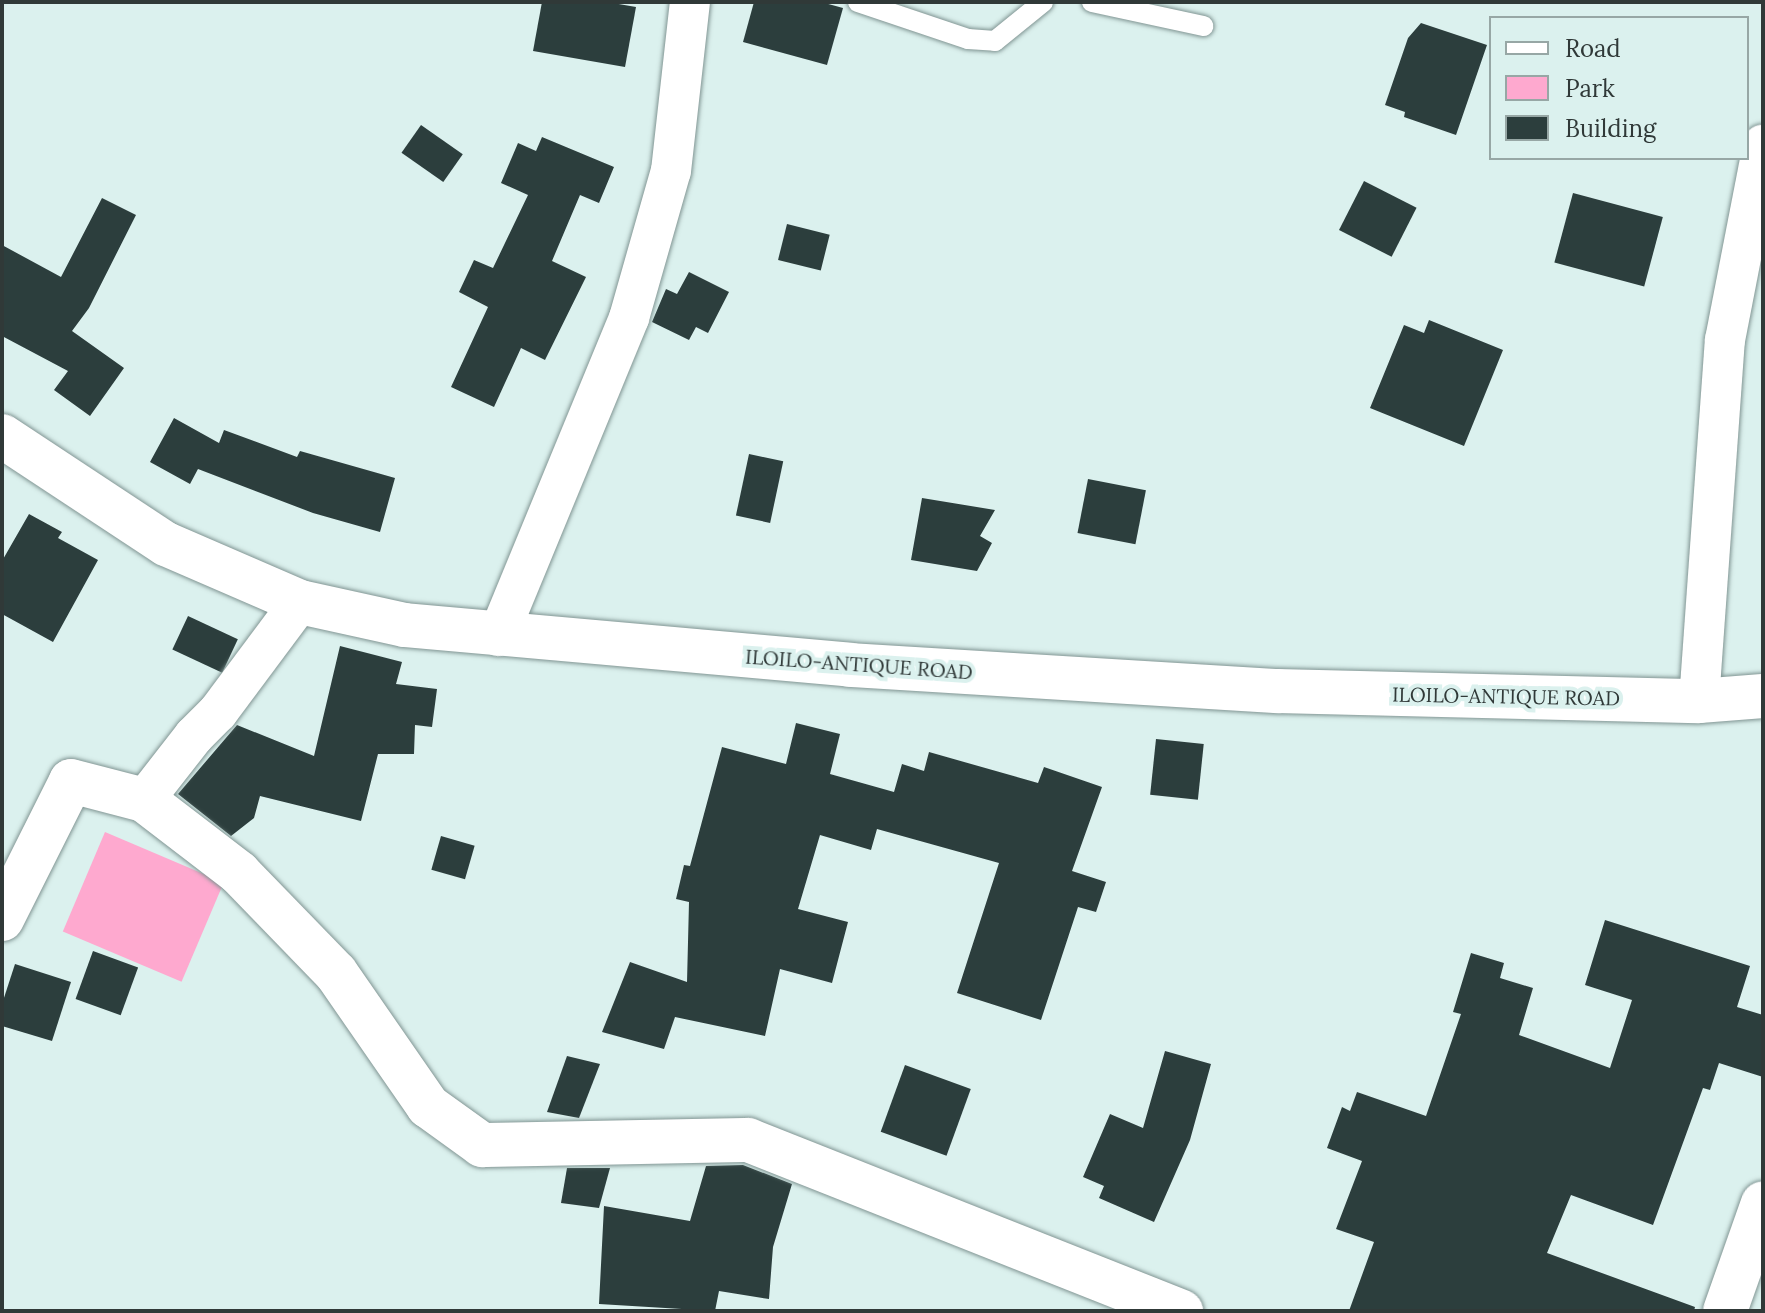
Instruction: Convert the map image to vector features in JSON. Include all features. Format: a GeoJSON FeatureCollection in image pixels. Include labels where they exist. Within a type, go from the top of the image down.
{"type":"FeatureCollection","features":[{"type":"Feature","properties":{"kind":"main road","name":"ILOILO-ANTIQUE ROAD"},"geometry":{"type":"LineString","coordinates":[[2,436],[166,544],[300,602],[405,625],[498,636],[850,665],[1277,691],[1699,701],[1763,696]]}},
{"type":"Feature","properties":{"kind":"main road"},"geometry":{"type":"LineString","coordinates":[[2,919],[71,781],[144,800],[239,873],[336,973],[428,1106],[482,1145],[748,1140],[1181,1311]]}},
{"type":"Feature","properties":{"kind":"main road"},"geometry":{"type":"LineString","coordinates":[[1725,1311],[1763,1203]]}},
{"type":"Feature","properties":{"kind":"street"},"geometry":{"type":"LineString","coordinates":[[498,636],[629,318],[671,171],[690,2]]}},
{"type":"Feature","properties":{"kind":"street"},"geometry":{"type":"LineString","coordinates":[[1699,701],[1725,340],[1763,145]]}},
{"type":"Feature","properties":{"kind":"street"},"geometry":{"type":"LineString","coordinates":[[144,800],[194,736],[218,712],[300,602]]}},
{"type":"Feature","properties":{"kind":"lane"},"geometry":{"type":"LineString","coordinates":[[858,2],[968,39],[995,41],[1043,2]]}},
{"type":"Feature","properties":{"kind":"lane"},"geometry":{"type":"LineString","coordinates":[[1092,2],[1203,26]]}},
{"type":"Feature","properties":{"kind":"green space"},"geometry":{"type":"Polygon","coordinates":[[[105,832],[224,882],[182,982],[63,931],[105,832]]]}},
{"type":"Feature","properties":{"kind":"building"},"geometry":{"type":"Polygon","coordinates":[[[542,2],[607,2],[636,7],[625,67],[533,51],[542,2]]]}},
{"type":"Feature","properties":{"kind":"building"},"geometry":{"type":"Polygon","coordinates":[[[754,2],[821,2],[843,8],[827,65],[743,42],[754,2]]]}},
{"type":"Feature","properties":{"kind":"building"},"geometry":{"type":"Polygon","coordinates":[[[1421,23],[1487,45],[1456,135],[1404,117],[1405,112],[1385,105],[1408,38],[1421,23]]]}},
{"type":"Feature","properties":{"kind":"building"},"geometry":{"type":"Polygon","coordinates":[[[421,125],[463,154],[443,182],[401,153],[421,125]]]}},
{"type":"Feature","properties":{"kind":"building"},"geometry":{"type":"Polygon","coordinates":[[[542,137],[614,167],[599,203],[580,195],[552,261],[586,277],[545,360],[521,348],[494,407],[451,387],[488,307],[459,292],[474,260],[493,268],[528,195],[501,183],[518,143],[536,151],[542,137]]]}},
{"type":"Feature","properties":{"kind":"building"},"geometry":{"type":"Polygon","coordinates":[[[1364,181],[1417,208],[1392,257],[1339,230],[1364,181]]]}},
{"type":"Feature","properties":{"kind":"building"},"geometry":{"type":"Polygon","coordinates":[[[1573,193],[1663,217],[1644,287],[1554,263],[1573,193]]]}},
{"type":"Feature","properties":{"kind":"building"},"geometry":{"type":"Polygon","coordinates":[[[102,198],[136,215],[89,308],[72,331],[124,368],[90,416],[54,390],[68,371],[2,336],[2,245],[61,277],[102,198]]]}},
{"type":"Feature","properties":{"kind":"building"},"geometry":{"type":"Polygon","coordinates":[[[787,224],[830,235],[821,271],[778,260],[787,224]]]}},
{"type":"Feature","properties":{"kind":"building"},"geometry":{"type":"Polygon","coordinates":[[[689,272],[729,292],[708,333],[696,327],[689,340],[652,322],[666,289],[677,294],[689,272]]]}},
{"type":"Feature","properties":{"kind":"building"},"geometry":{"type":"Polygon","coordinates":[[[1429,320],[1503,350],[1464,446],[1370,408],[1404,325],[1424,333],[1429,320]]]}},
{"type":"Feature","properties":{"kind":"building"},"geometry":{"type":"Polygon","coordinates":[[[174,418],[219,443],[224,430],[297,457],[300,451],[395,478],[380,532],[313,513],[198,469],[190,484],[150,462],[174,418]]]}},
{"type":"Feature","properties":{"kind":"building"},"geometry":{"type":"Polygon","coordinates":[[[749,454],[783,461],[770,523],[736,516],[749,454]]]}},
{"type":"Feature","properties":{"kind":"building"},"geometry":{"type":"Polygon","coordinates":[[[1088,479],[1146,490],[1135,544],[1078,533],[1088,479]]]}},
{"type":"Feature","properties":{"kind":"building"},"geometry":{"type":"Polygon","coordinates":[[[922,498],[995,510],[980,536],[992,543],[977,571],[911,560],[922,498]]]}},
{"type":"Feature","properties":{"kind":"building"},"geometry":{"type":"Polygon","coordinates":[[[29,514],[62,532],[58,538],[98,560],[53,642],[2,614],[2,561],[29,514]]]}},
{"type":"Feature","properties":{"kind":"building"},"geometry":{"type":"Polygon","coordinates":[[[188,616],[238,639],[222,673],[172,650],[188,616]]]}},
{"type":"Feature","properties":{"kind":"building"},"geometry":{"type":"Polygon","coordinates":[[[340,646],[402,662],[396,684],[437,689],[432,727],[415,725],[414,754],[378,754],[361,821],[260,796],[254,818],[231,836],[178,794],[237,725],[314,756],[340,646]]]}},
{"type":"Feature","properties":{"kind":"building"},"geometry":{"type":"Polygon","coordinates":[[[796,723],[840,734],[830,774],[894,792],[902,764],[924,771],[929,752],[1038,783],[1044,767],[1102,787],[1072,871],[1106,882],[1096,912],[1078,907],[1041,1020],[957,993],[999,863],[877,829],[871,850],[820,835],[798,909],[848,922],[832,983],[780,969],[765,1036],[675,1017],[664,1049],[602,1032],[630,962],[687,982],[689,902],[676,899],[684,865],[690,866],[722,747],[786,764],[796,723]]]}},
{"type":"Feature","properties":{"kind":"building"},"geometry":{"type":"Polygon","coordinates":[[[1156,739],[1204,744],[1198,800],[1150,795],[1156,739]]]}},
{"type":"Feature","properties":{"kind":"building"},"geometry":{"type":"Polygon","coordinates":[[[441,836],[475,846],[465,879],[431,870],[441,836]]]}},
{"type":"Feature","properties":{"kind":"building"},"geometry":{"type":"Polygon","coordinates":[[[1605,920],[1750,966],[1737,1007],[1763,1015],[1763,1077],[1719,1063],[1710,1090],[1703,1088],[1653,1225],[1571,1195],[1547,1253],[1695,1307],[1694,1311],[1349,1311],[1374,1242],[1336,1229],[1362,1161],[1327,1148],[1342,1107],[1350,1111],[1357,1092],[1426,1116],[1461,1014],[1453,1012],[1471,953],[1504,963],[1500,978],[1533,988],[1519,1035],[1610,1068],[1632,1000],[1585,985],[1605,920]]]}},
{"type":"Feature","properties":{"kind":"building"},"geometry":{"type":"Polygon","coordinates":[[[93,951],[138,967],[121,1015],[76,999],[93,951]]]}},
{"type":"Feature","properties":{"kind":"building"},"geometry":{"type":"Polygon","coordinates":[[[15,964],[71,982],[52,1041],[2,1026],[2,1004],[15,964]]]}},
{"type":"Feature","properties":{"kind":"building"},"geometry":{"type":"Polygon","coordinates":[[[1165,1051],[1211,1064],[1190,1140],[1154,1222],[1099,1198],[1104,1186],[1083,1177],[1110,1114],[1143,1128],[1165,1051]]]}},
{"type":"Feature","properties":{"kind":"building"},"geometry":{"type":"Polygon","coordinates":[[[567,1056],[600,1064],[579,1118],[547,1112],[567,1056]]]}},
{"type":"Feature","properties":{"kind":"building"},"geometry":{"type":"Polygon","coordinates":[[[905,1065],[971,1089],[946,1156],[881,1132],[905,1065]]]}},
{"type":"Feature","properties":{"kind":"building"},"geometry":{"type":"Polygon","coordinates":[[[743,1165],[792,1184],[773,1247],[769,1299],[719,1291],[715,1311],[599,1304],[604,1206],[690,1221],[706,1166],[743,1165]]]}},
{"type":"Feature","properties":{"kind":"building"},"geometry":{"type":"Polygon","coordinates":[[[567,1168],[610,1168],[599,1208],[561,1203],[567,1168]]]}}]}
